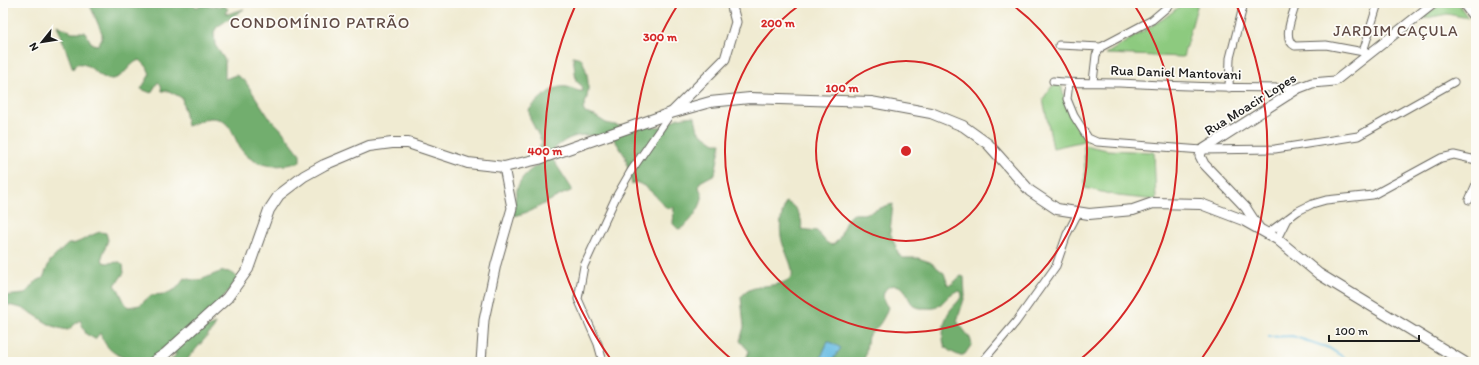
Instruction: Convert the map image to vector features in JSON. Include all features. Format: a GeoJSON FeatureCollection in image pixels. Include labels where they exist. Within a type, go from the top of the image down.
{"type":"FeatureCollection","features":[{"type":"Feature","properties":{"kind":"main road"},"geometry":{"type":"LineString","coordinates":[[153,362],[165,354],[227,298],[248,269],[269,210],[279,195],[317,168],[369,146],[392,142],[408,143],[468,163],[504,167],[539,159],[671,113],[710,102],[750,98],[871,102],[931,113],[963,126],[988,144],[1036,194],[1057,208],[1078,213],[1089,214],[1133,210],[1153,203],[1201,204],[1243,220],[1277,239],[1319,274],[1464,362]]}},
{"type":"Feature","properties":{"kind":"street"},"geometry":{"type":"LineString","coordinates":[[603,362],[578,299],[584,266],[616,197],[631,171],[671,113],[725,59],[736,22],[731,3]]}},
{"type":"Feature","properties":{"kind":"street"},"geometry":{"type":"LineString","coordinates":[[1094,82],[1096,55],[1101,47],[1152,20],[1172,3]]}},
{"type":"Feature","properties":{"kind":"street"},"geometry":{"type":"LineString","coordinates":[[1229,88],[1230,58],[1244,3]]}},
{"type":"Feature","properties":{"kind":"street"},"geometry":{"type":"LineString","coordinates":[[1296,3],[1289,32],[1288,39],[1290,44],[1295,46],[1326,45],[1366,53],[1378,3]]}},
{"type":"Feature","properties":{"kind":"street","name":"Rua Moacir Lopes"},"geometry":{"type":"LineString","coordinates":[[1263,231],[1246,208],[1204,164],[1200,156],[1202,150],[1299,88],[1312,82],[1335,81],[1366,53],[1434,3]]}},
{"type":"Feature","properties":{"kind":"street"},"geometry":{"type":"LineString","coordinates":[[1462,3],[1471,16],[1476,18]]}},
{"type":"Feature","properties":{"kind":"street"},"geometry":{"type":"LineString","coordinates":[[1059,45],[1101,47]]}},
{"type":"Feature","properties":{"kind":"street","name":"Rua Daniel Mantovani"},"geometry":{"type":"LineString","coordinates":[[1053,81],[1069,83],[1094,82],[1229,88],[1299,88]]}},
{"type":"Feature","properties":{"kind":"street"},"geometry":{"type":"LineString","coordinates":[[1069,83],[1067,99],[1074,116],[1088,138],[1097,142],[1202,150],[1275,149],[1358,136],[1454,82]]}},
{"type":"Feature","properties":{"kind":"street"},"geometry":{"type":"LineString","coordinates":[[1263,231],[1312,204],[1326,200],[1374,195],[1441,158],[1454,155],[1476,160]]}},
{"type":"Feature","properties":{"kind":"street"},"geometry":{"type":"LineString","coordinates":[[481,362],[484,320],[496,264],[512,208],[504,167]]}},
{"type":"Feature","properties":{"kind":"street"},"geometry":{"type":"LineString","coordinates":[[1469,200],[1476,184]]}},
{"type":"Feature","properties":{"kind":"street"},"geometry":{"type":"LineString","coordinates":[[1243,220],[1246,208]]}},
{"type":"Feature","properties":{"kind":"street"},"geometry":{"type":"LineString","coordinates":[[982,362],[1016,322],[1056,266],[1067,234],[1078,213]]}},
{"type":"Feature","properties":{"kind":"street"},"geometry":{"type":"LineString","coordinates":[[1277,239],[1288,218]]}},
{"type":"Feature","properties":{"kind":"green space"},"geometry":{"type":"Polygon","coordinates":[[[89,3],[192,3],[196,7],[224,6],[228,9],[225,13],[228,14],[244,9],[217,27],[214,32],[215,45],[225,60],[225,79],[236,75],[245,81],[268,116],[280,128],[300,154],[300,162],[273,166],[253,160],[242,151],[229,127],[225,122],[219,119],[208,118],[187,126],[182,98],[169,91],[162,91],[161,85],[158,82],[151,93],[141,89],[150,74],[147,67],[140,60],[136,61],[120,76],[112,79],[103,77],[86,65],[76,64],[73,69],[57,25],[72,32],[85,32],[92,44],[98,45],[102,38],[102,33],[89,3]]]}},
{"type":"Feature","properties":{"kind":"green space"},"geometry":{"type":"Polygon","coordinates":[[[1184,3],[1198,3],[1183,57],[1106,54],[1163,19],[1184,3]]]}},
{"type":"Feature","properties":{"kind":"green space"},"geometry":{"type":"Polygon","coordinates":[[[1441,3],[1458,3],[1468,18],[1447,14],[1422,19],[1441,3]]]}},
{"type":"Feature","properties":{"kind":"green space"},"geometry":{"type":"Polygon","coordinates":[[[573,56],[581,58],[586,70],[588,89],[586,103],[583,109],[585,113],[595,116],[606,123],[624,127],[638,125],[660,127],[678,118],[694,116],[698,131],[715,143],[721,143],[715,174],[700,182],[699,187],[702,194],[701,203],[693,217],[682,228],[678,229],[673,224],[674,207],[667,209],[657,197],[644,186],[635,182],[632,184],[625,156],[614,139],[590,135],[570,138],[555,148],[552,158],[572,189],[571,191],[528,212],[513,216],[515,197],[519,184],[527,173],[542,162],[533,159],[542,142],[530,119],[529,110],[536,102],[556,88],[567,87],[583,91],[582,86],[576,81],[573,56]]]}},
{"type":"Feature","properties":{"kind":"green space"},"geometry":{"type":"Polygon","coordinates":[[[1061,85],[1066,103],[1088,140],[1053,148],[1043,99],[1052,86],[1061,85]]]}},
{"type":"Feature","properties":{"kind":"green space"},"geometry":{"type":"Polygon","coordinates":[[[1084,145],[1107,150],[1154,152],[1156,200],[1118,196],[1085,188],[1084,145]]]}},
{"type":"Feature","properties":{"kind":"green space"},"geometry":{"type":"Polygon","coordinates":[[[786,202],[796,209],[802,225],[801,229],[817,231],[826,242],[831,245],[838,240],[847,219],[850,216],[867,213],[893,204],[890,232],[899,255],[903,258],[918,258],[930,262],[944,273],[948,285],[952,284],[961,276],[964,277],[965,296],[957,321],[970,338],[972,344],[965,354],[960,356],[951,352],[946,348],[943,341],[943,330],[947,315],[961,297],[962,294],[960,291],[956,291],[950,295],[936,308],[919,308],[911,303],[902,288],[894,285],[890,286],[884,291],[883,295],[885,303],[888,307],[885,316],[875,330],[868,336],[865,357],[861,362],[831,362],[840,348],[828,341],[819,362],[745,362],[749,351],[740,341],[744,327],[741,297],[752,289],[779,284],[792,277],[791,267],[783,246],[780,227],[786,202]]]}},
{"type":"Feature","properties":{"kind":"green space"},"geometry":{"type":"Polygon","coordinates":[[[100,232],[106,233],[108,240],[102,257],[103,262],[120,262],[123,265],[124,273],[115,285],[128,307],[140,305],[151,295],[165,294],[176,289],[185,278],[198,280],[218,273],[228,272],[238,278],[198,331],[215,324],[214,328],[185,362],[170,362],[177,353],[169,354],[160,362],[123,362],[125,358],[116,354],[109,348],[104,342],[100,333],[95,339],[86,334],[80,320],[68,330],[48,324],[21,308],[3,303],[3,296],[25,294],[35,282],[43,278],[50,261],[68,244],[76,243],[100,232]]]}},
{"type":"Feature","properties":{"kind":"water"},"geometry":{"type":"Polygon","coordinates":[[[828,341],[841,348],[831,362],[819,362],[828,341]]]}},
{"type":"Feature","properties":{"kind":"waterway"},"geometry":{"type":"LineString","coordinates":[[1269,337],[1292,336],[1329,348],[1351,362]]}},
{"type":"Feature","properties":{"kind":"district","name":"CONDOMÍNIO PATRÃO"},"geometry":{"type":"Point","coordinates":[320,22]}},
{"type":"Feature","properties":{"kind":"district","name":"JARDIM CAÇULA"},"geometry":{"type":"Point","coordinates":[1396,31]}}]}
